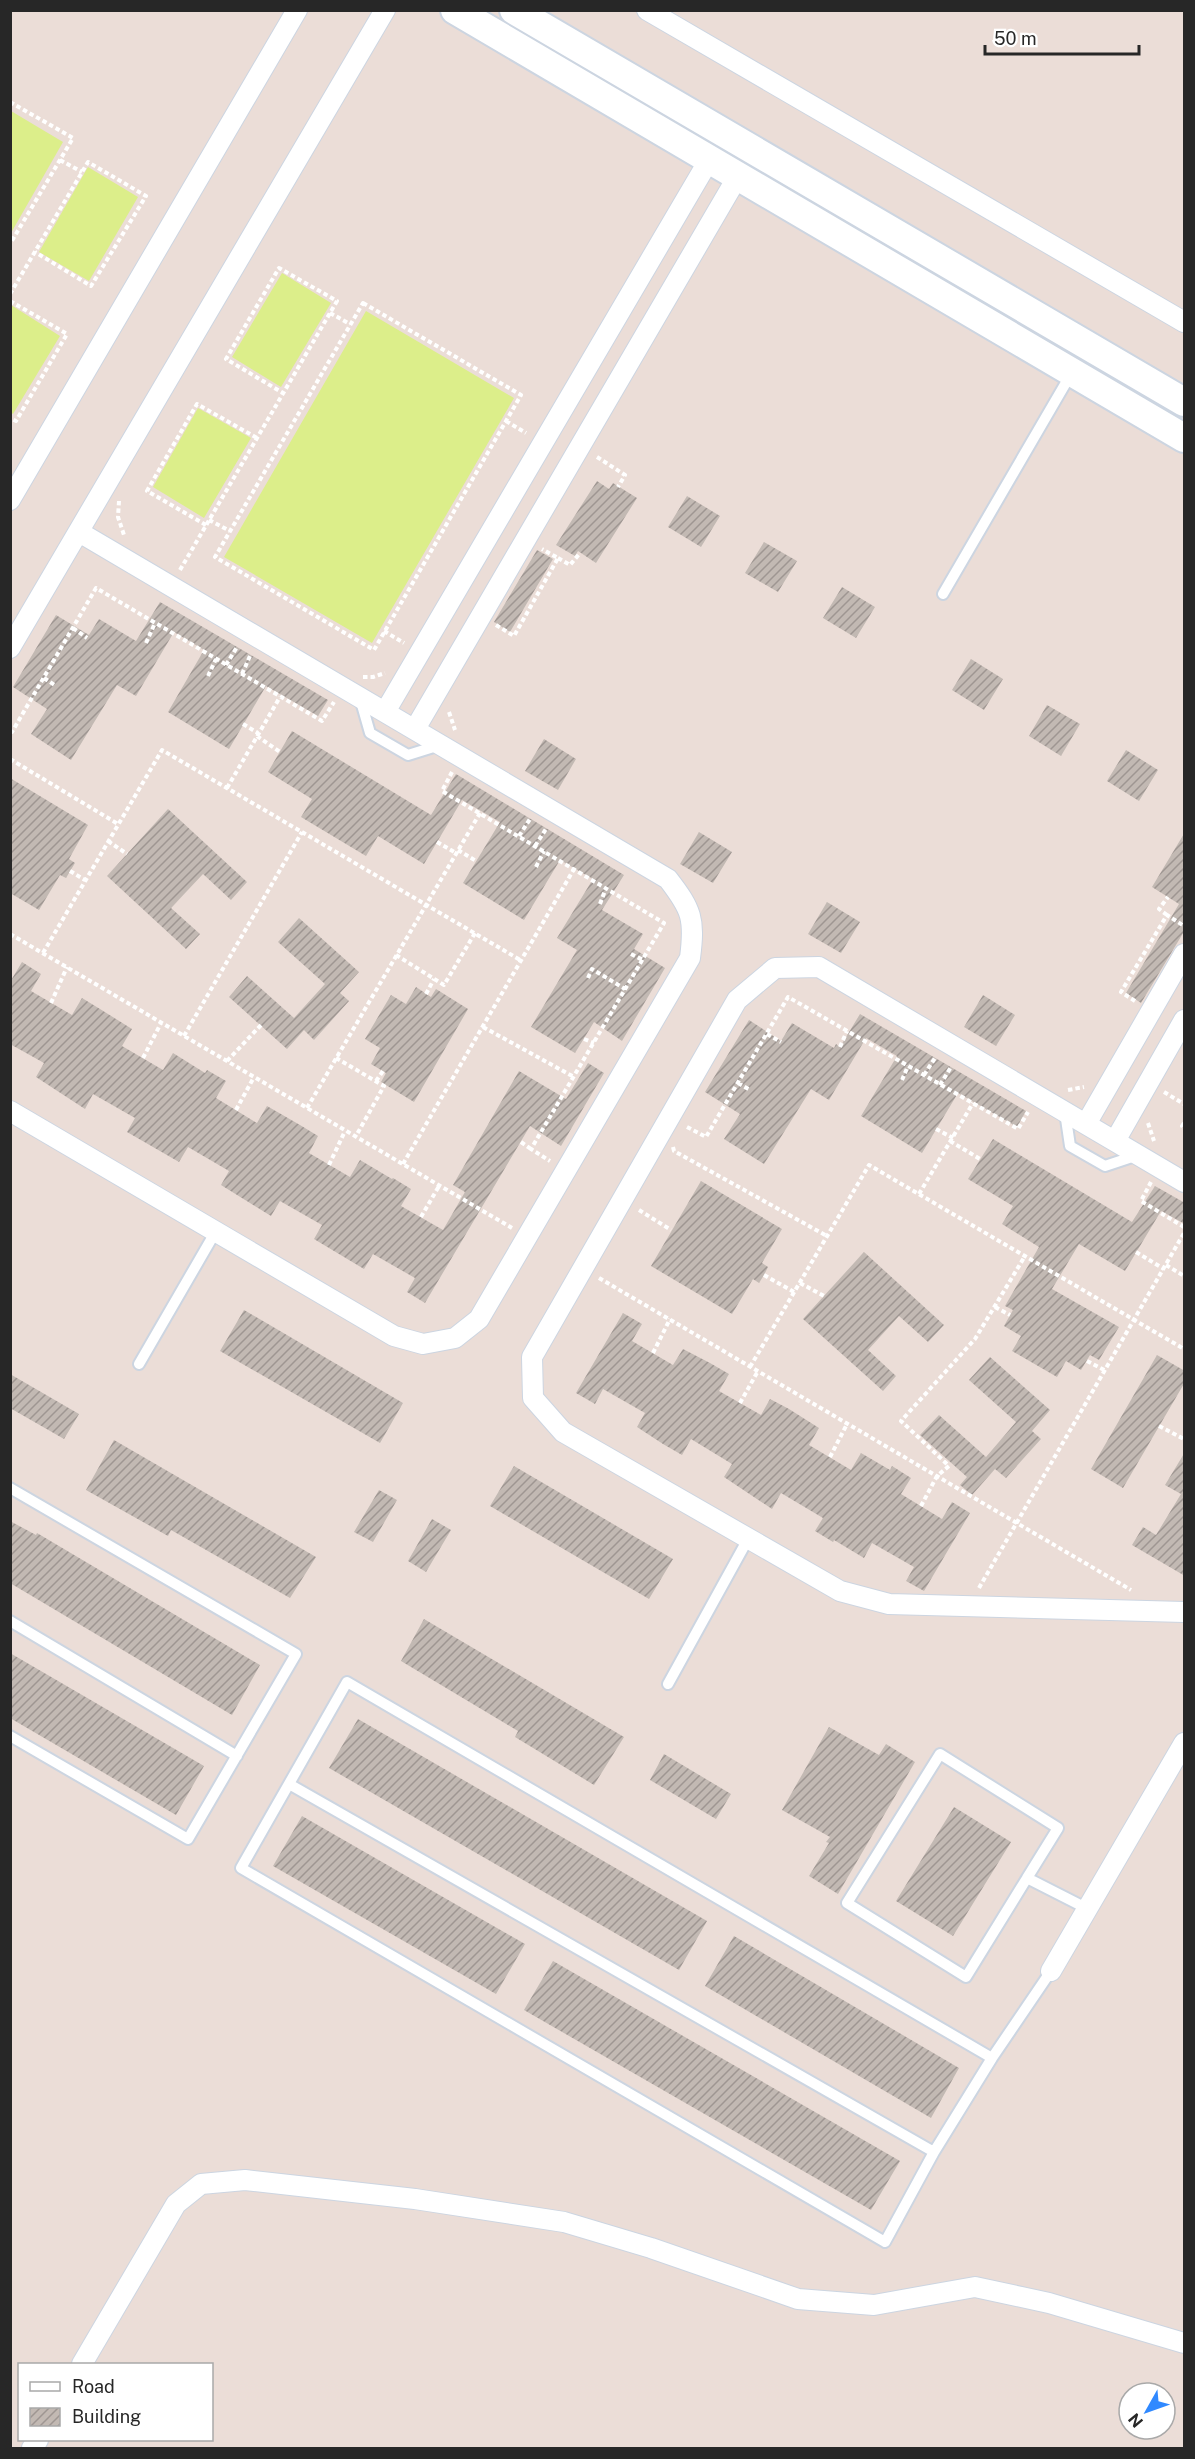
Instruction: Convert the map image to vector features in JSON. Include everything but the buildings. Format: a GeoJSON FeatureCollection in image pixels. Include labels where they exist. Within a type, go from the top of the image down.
{"type":"FeatureCollection","features":[{"type":"Feature","properties":{"kind":"main road"},"geometry":{"type":"LineString","coordinates":[[455,10],[1185,438]]}},
{"type":"Feature","properties":{"kind":"main road"},"geometry":{"type":"LineString","coordinates":[[514,10],[1185,402]]}},
{"type":"Feature","properties":{"kind":"street"},"geometry":{"type":"LineString","coordinates":[[11,497],[297,10]]}},
{"type":"Feature","properties":{"kind":"street"},"geometry":{"type":"LineString","coordinates":[[10,648],[385,10]]}},
{"type":"Feature","properties":{"kind":"street"},"geometry":{"type":"LineString","coordinates":[[647,10],[1185,322]]}},
{"type":"Feature","properties":{"kind":"street"},"geometry":{"type":"LineString","coordinates":[[385,712],[710,160]]}},
{"type":"Feature","properties":{"kind":"street"},"geometry":{"type":"LineString","coordinates":[[416,729],[738,176]]}},
{"type":"Feature","properties":{"kind":"street"},"geometry":{"type":"LineString","coordinates":[[10,1111],[394,1336],[423,1344],[455,1338],[479,1319],[690,958],[694,932],[686,903],[668,879],[416,729],[385,712],[351,700],[79,532]]}},
{"type":"Feature","properties":{"kind":"street"},"geometry":{"type":"LineString","coordinates":[[1086,1124],[1185,954]]}},
{"type":"Feature","properties":{"kind":"street"},"geometry":{"type":"LineString","coordinates":[[1185,1182],[819,967],[775,968],[737,1000],[532,1357],[533,1398],[563,1432],[840,1591],[889,1604],[1185,1612]]}},
{"type":"Feature","properties":{"kind":"street"},"geometry":{"type":"LineString","coordinates":[[1114,1141],[1185,1020]]}},
{"type":"Feature","properties":{"kind":"street"},"geometry":{"type":"LineString","coordinates":[[1051,1971],[1185,1743]]}},
{"type":"Feature","properties":{"kind":"street"},"geometry":{"type":"LineString","coordinates":[[83,2363],[176,2204],[201,2184],[245,2180],[415,2199],[564,2222],[651,2248],[798,2299],[874,2305],[975,2287],[1049,2303],[1185,2343]]}},
{"type":"Feature","properties":{"kind":"lane"},"geometry":{"type":"LineString","coordinates":[[943,594],[1072,372]]}},
{"type":"Feature","properties":{"kind":"lane"},"geometry":{"type":"LineString","coordinates":[[351,700],[370,733],[408,754],[441,744]]}},
{"type":"Feature","properties":{"kind":"lane"},"geometry":{"type":"LineString","coordinates":[[1065,1111],[1070,1146],[1105,1166],[1138,1155]]}},
{"type":"Feature","properties":{"kind":"lane"},"geometry":{"type":"LineString","coordinates":[[139,1364],[216,1231]]}},
{"type":"Feature","properties":{"kind":"lane"},"geometry":{"type":"LineString","coordinates":[[10,1488],[296,1654],[188,1839],[10,1736]]}},
{"type":"Feature","properties":{"kind":"lane"},"geometry":{"type":"LineString","coordinates":[[668,1684],[748,1539]]}},
{"type":"Feature","properties":{"kind":"lane"},"geometry":{"type":"LineString","coordinates":[[10,1621],[237,1756]]}},
{"type":"Feature","properties":{"kind":"lane"},"geometry":{"type":"LineString","coordinates":[[992,2058],[347,1682],[241,1868],[885,2242],[934,2152],[992,2058],[1051,1971]]}},
{"type":"Feature","properties":{"kind":"lane"},"geometry":{"type":"LineString","coordinates":[[940,1754],[1058,1828],[1027,1878],[966,1977],[847,1903],[940,1754]]}},
{"type":"Feature","properties":{"kind":"lane"},"geometry":{"type":"LineString","coordinates":[[289,1784],[934,2152]]}},
{"type":"Feature","properties":{"kind":"lane"},"geometry":{"type":"LineString","coordinates":[[1027,1878],[1088,1909]]}},
{"type":"Feature","properties":{"kind":"path"},"geometry":{"type":"LineString","coordinates":[[10,102],[73,138],[10,244]]}},
{"type":"Feature","properties":{"kind":"path"},"geometry":{"type":"LineString","coordinates":[[60,160],[82,172]]}},
{"type":"Feature","properties":{"kind":"path"},"geometry":{"type":"LineString","coordinates":[[10,294],[88,162],[146,196],[91,286],[35,252]]}},
{"type":"Feature","properties":{"kind":"path"},"geometry":{"type":"LineString","coordinates":[[170,568],[178,573],[337,301],[279,268],[226,359],[283,393]]}},
{"type":"Feature","properties":{"kind":"path"},"geometry":{"type":"LineString","coordinates":[[10,301],[67,334],[16,421],[10,418]]}},
{"type":"Feature","properties":{"kind":"path"},"geometry":{"type":"LineString","coordinates":[[363,303],[521,395],[506,421],[374,650],[215,557],[363,303]]}},
{"type":"Feature","properties":{"kind":"path"},"geometry":{"type":"LineString","coordinates":[[330,313],[350,324]]}},
{"type":"Feature","properties":{"kind":"path"},"geometry":{"type":"LineString","coordinates":[[206,525],[147,491],[197,404],[257,438]]}},
{"type":"Feature","properties":{"kind":"path"},"geometry":{"type":"LineString","coordinates":[[506,421],[535,438]]}},
{"type":"Feature","properties":{"kind":"path"},"geometry":{"type":"LineString","coordinates":[[591,454],[625,475],[618,487]]}},
{"type":"Feature","properties":{"kind":"path"},"geometry":{"type":"LineString","coordinates":[[120,501],[118,517],[129,541]]}},
{"type":"Feature","properties":{"kind":"path"},"geometry":{"type":"LineString","coordinates":[[209,520],[230,531]]}},
{"type":"Feature","properties":{"kind":"path"},"geometry":{"type":"LineString","coordinates":[[536,546],[570,565],[580,553]]}},
{"type":"Feature","properties":{"kind":"path"},"geometry":{"type":"LineString","coordinates":[[491,622],[514,636],[558,558]]}},
{"type":"Feature","properties":{"kind":"path"},"geometry":{"type":"LineString","coordinates":[[10,731],[12,732],[96,588],[322,721],[336,699],[351,700]]}},
{"type":"Feature","properties":{"kind":"path"},"geometry":{"type":"LineString","coordinates":[[146,643],[155,623]]}},
{"type":"Feature","properties":{"kind":"path"},"geometry":{"type":"LineString","coordinates":[[73,628],[87,638]]}},
{"type":"Feature","properties":{"kind":"path"},"geometry":{"type":"LineString","coordinates":[[384,631],[413,648]]}},
{"type":"Feature","properties":{"kind":"path"},"geometry":{"type":"LineString","coordinates":[[226,665],[239,643],[244,646]]}},
{"type":"Feature","properties":{"kind":"path"},"geometry":{"type":"LineString","coordinates":[[242,674],[253,651]]}},
{"type":"Feature","properties":{"kind":"path"},"geometry":{"type":"LineString","coordinates":[[208,676],[216,659]]}},
{"type":"Feature","properties":{"kind":"path"},"geometry":{"type":"LineString","coordinates":[[356,676],[373,677],[391,672]]}},
{"type":"Feature","properties":{"kind":"path"},"geometry":{"type":"LineString","coordinates":[[44,678],[56,686]]}},
{"type":"Feature","properties":{"kind":"path"},"geometry":{"type":"LineString","coordinates":[[226,788],[280,697]]}},
{"type":"Feature","properties":{"kind":"path"},"geometry":{"type":"LineString","coordinates":[[450,702],[449,712],[453,727],[458,734]]}},
{"type":"Feature","properties":{"kind":"path"},"geometry":{"type":"LineString","coordinates":[[243,724],[280,752]]}},
{"type":"Feature","properties":{"kind":"path"},"geometry":{"type":"LineString","coordinates":[[43,953],[162,750],[522,961]]}},
{"type":"Feature","properties":{"kind":"path"},"geometry":{"type":"LineString","coordinates":[[10,759],[118,824]]}},
{"type":"Feature","properties":{"kind":"path"},"geometry":{"type":"LineString","coordinates":[[447,765],[454,769],[442,791],[664,923],[531,1149]]}},
{"type":"Feature","properties":{"kind":"path"},"geometry":{"type":"LineString","coordinates":[[307,1108],[480,813]]}},
{"type":"Feature","properties":{"kind":"path"},"geometry":{"type":"LineString","coordinates":[[519,836],[532,816]]}},
{"type":"Feature","properties":{"kind":"path"},"geometry":{"type":"LineString","coordinates":[[535,846],[548,825]]}},
{"type":"Feature","properties":{"kind":"path"},"geometry":{"type":"LineString","coordinates":[[184,1036],[302,832]]}},
{"type":"Feature","properties":{"kind":"path"},"geometry":{"type":"LineString","coordinates":[[108,841],[127,854]]}},
{"type":"Feature","properties":{"kind":"path"},"geometry":{"type":"LineString","coordinates":[[437,842],[476,861]]}},
{"type":"Feature","properties":{"kind":"path"},"geometry":{"type":"LineString","coordinates":[[536,867],[544,851]]}},
{"type":"Feature","properties":{"kind":"path"},"geometry":{"type":"LineString","coordinates":[[403,1165],[574,869]]}},
{"type":"Feature","properties":{"kind":"path"},"geometry":{"type":"LineString","coordinates":[[70,870],[86,880]]}},
{"type":"Feature","properties":{"kind":"path"},"geometry":{"type":"LineString","coordinates":[[600,904],[606,888]]}},
{"type":"Feature","properties":{"kind":"path"},"geometry":{"type":"LineString","coordinates":[[1168,897],[1159,909],[1185,926]]}},
{"type":"Feature","properties":{"kind":"path"},"geometry":{"type":"LineString","coordinates":[[1142,1005],[1121,992],[1167,915]]}},
{"type":"Feature","properties":{"kind":"path"},"geometry":{"type":"LineString","coordinates":[[396,955],[444,985],[475,933]]}},
{"type":"Feature","properties":{"kind":"path"},"geometry":{"type":"LineString","coordinates":[[10,934],[514,1230],[519,1220]]}},
{"type":"Feature","properties":{"kind":"path"},"geometry":{"type":"LineString","coordinates":[[632,954],[643,960]]}},
{"type":"Feature","properties":{"kind":"path"},"geometry":{"type":"LineString","coordinates":[[51,1002],[67,967]]}},
{"type":"Feature","properties":{"kind":"path"},"geometry":{"type":"LineString","coordinates":[[588,978],[592,969],[625,989]]}},
{"type":"Feature","properties":{"kind":"path"},"geometry":{"type":"LineString","coordinates":[[426,994],[434,979]]}},
{"type":"Feature","properties":{"kind":"path"},"geometry":{"type":"LineString","coordinates":[[684,1128],[689,1126],[706,1137],[788,997],[1018,1129],[1030,1108],[1035,1111]]}},
{"type":"Feature","properties":{"kind":"path"},"geometry":{"type":"LineString","coordinates":[[143,1058],[161,1023]]}},
{"type":"Feature","properties":{"kind":"path"},"geometry":{"type":"LineString","coordinates":[[227,1061],[261,1025]]}},
{"type":"Feature","properties":{"kind":"path"},"geometry":{"type":"LineString","coordinates":[[483,1027],[574,1077]]}},
{"type":"Feature","properties":{"kind":"path"},"geometry":{"type":"LineString","coordinates":[[840,1047],[847,1031]]}},
{"type":"Feature","properties":{"kind":"path"},"geometry":{"type":"LineString","coordinates":[[767,1034],[781,1042]]}},
{"type":"Feature","properties":{"kind":"path"},"geometry":{"type":"LineString","coordinates":[[584,1039],[594,1043]]}},
{"type":"Feature","properties":{"kind":"path"},"geometry":{"type":"LineString","coordinates":[[924,1075],[936,1055],[940,1055]]}},
{"type":"Feature","properties":{"kind":"path"},"geometry":{"type":"LineString","coordinates":[[336,1058],[384,1086],[356,1137]]}},
{"type":"Feature","properties":{"kind":"path"},"geometry":{"type":"LineString","coordinates":[[940,1085],[952,1066],[951,1062]]}},
{"type":"Feature","properties":{"kind":"path"},"geometry":{"type":"LineString","coordinates":[[902,1080],[908,1066]]}},
{"type":"Feature","properties":{"kind":"path"},"geometry":{"type":"LineString","coordinates":[[376,1082],[383,1071]]}},
{"type":"Feature","properties":{"kind":"path"},"geometry":{"type":"LineString","coordinates":[[236,1110],[254,1077]]}},
{"type":"Feature","properties":{"kind":"path"},"geometry":{"type":"LineString","coordinates":[[738,1083],[750,1090]]}},
{"type":"Feature","properties":{"kind":"path"},"geometry":{"type":"LineString","coordinates":[[1058,1088],[1078,1089],[1092,1083]]}},
{"type":"Feature","properties":{"kind":"path"},"geometry":{"type":"LineString","coordinates":[[1158,1089],[1185,1104]]}},
{"type":"Feature","properties":{"kind":"path"},"geometry":{"type":"LineString","coordinates":[[919,1194],[973,1103]]}},
{"type":"Feature","properties":{"kind":"path"},"geometry":{"type":"LineString","coordinates":[[1148,1114],[1149,1129],[1154,1143],[1160,1149]]}},
{"type":"Feature","properties":{"kind":"path"},"geometry":{"type":"LineString","coordinates":[[1185,1123],[1182,1126],[1185,1128]]}},
{"type":"Feature","properties":{"kind":"path"},"geometry":{"type":"LineString","coordinates":[[936,1129],[980,1159]]}},
{"type":"Feature","properties":{"kind":"path"},"geometry":{"type":"LineString","coordinates":[[329,1164],[345,1131]]}},
{"type":"Feature","properties":{"kind":"path"},"geometry":{"type":"LineString","coordinates":[[679,1137],[673,1147],[674,1150],[827,1236]]}},
{"type":"Feature","properties":{"kind":"path"},"geometry":{"type":"LineString","coordinates":[[520,1142],[552,1163]]}},
{"type":"Feature","properties":{"kind":"path"},"geometry":{"type":"LineString","coordinates":[[750,1367],[869,1165],[1185,1349]]}},
{"type":"Feature","properties":{"kind":"path"},"geometry":{"type":"LineString","coordinates":[[1144,1175],[1153,1180],[1141,1201],[1185,1227]]}},
{"type":"Feature","properties":{"kind":"path"},"geometry":{"type":"LineString","coordinates":[[421,1217],[439,1186]]}},
{"type":"Feature","properties":{"kind":"path"},"geometry":{"type":"LineString","coordinates":[[634,1210],[638,1210],[672,1230]]}},
{"type":"Feature","properties":{"kind":"path"},"geometry":{"type":"LineString","coordinates":[[989,1591],[977,1591],[1185,1233]]}},
{"type":"Feature","properties":{"kind":"path"},"geometry":{"type":"LineString","coordinates":[[1136,1252],[1184,1276]]}},
{"type":"Feature","properties":{"kind":"path"},"geometry":{"type":"LineString","coordinates":[[921,1506],[937,1476],[951,1465],[901,1422],[975,1339],[1025,1256]]}},
{"type":"Feature","properties":{"kind":"path"},"geometry":{"type":"LineString","coordinates":[[764,1275],[794,1292]]}},
{"type":"Feature","properties":{"kind":"path"},"geometry":{"type":"LineString","coordinates":[[596,1276],[1132,1591]]}},
{"type":"Feature","properties":{"kind":"path"},"geometry":{"type":"LineString","coordinates":[[800,1283],[824,1296]]}},
{"type":"Feature","properties":{"kind":"path"},"geometry":{"type":"LineString","coordinates":[[995,1306],[1010,1315]]}},
{"type":"Feature","properties":{"kind":"path"},"geometry":{"type":"LineString","coordinates":[[652,1353],[670,1319]]}},
{"type":"Feature","properties":{"kind":"path"},"geometry":{"type":"LineString","coordinates":[[1087,1361],[1106,1371]]}},
{"type":"Feature","properties":{"kind":"path"},"geometry":{"type":"LineString","coordinates":[[740,1403],[758,1371]]}},
{"type":"Feature","properties":{"kind":"path"},"geometry":{"type":"LineString","coordinates":[[830,1457],[847,1424]]}},
{"type":"Feature","properties":{"kind":"path"},"geometry":{"type":"LineString","coordinates":[[1159,1426],[1185,1439]]}},
{"type":"Feature","properties":{"kind":"green space"},"geometry":{"type":"Polygon","coordinates":[[[11,111],[63,142],[11,233],[11,111]]]}},
{"type":"Feature","properties":{"kind":"green space"},"geometry":{"type":"Polygon","coordinates":[[[88,167],[138,197],[89,281],[39,252],[88,167]]]}},
{"type":"Feature","properties":{"kind":"green space"},"geometry":{"type":"Polygon","coordinates":[[[282,273],[331,303],[281,387],[232,357],[282,273]]]}},
{"type":"Feature","properties":{"kind":"green space"},"geometry":{"type":"Polygon","coordinates":[[[11,305],[60,336],[13,414],[10,412],[11,305]]]}},
{"type":"Feature","properties":{"kind":"green space"},"geometry":{"type":"Polygon","coordinates":[[[366,311],[514,398],[372,643],[224,557],[366,311]]]}},
{"type":"Feature","properties":{"kind":"green space"},"geometry":{"type":"Polygon","coordinates":[[[198,408],[251,438],[204,518],[153,487],[198,408]]]}}]}
